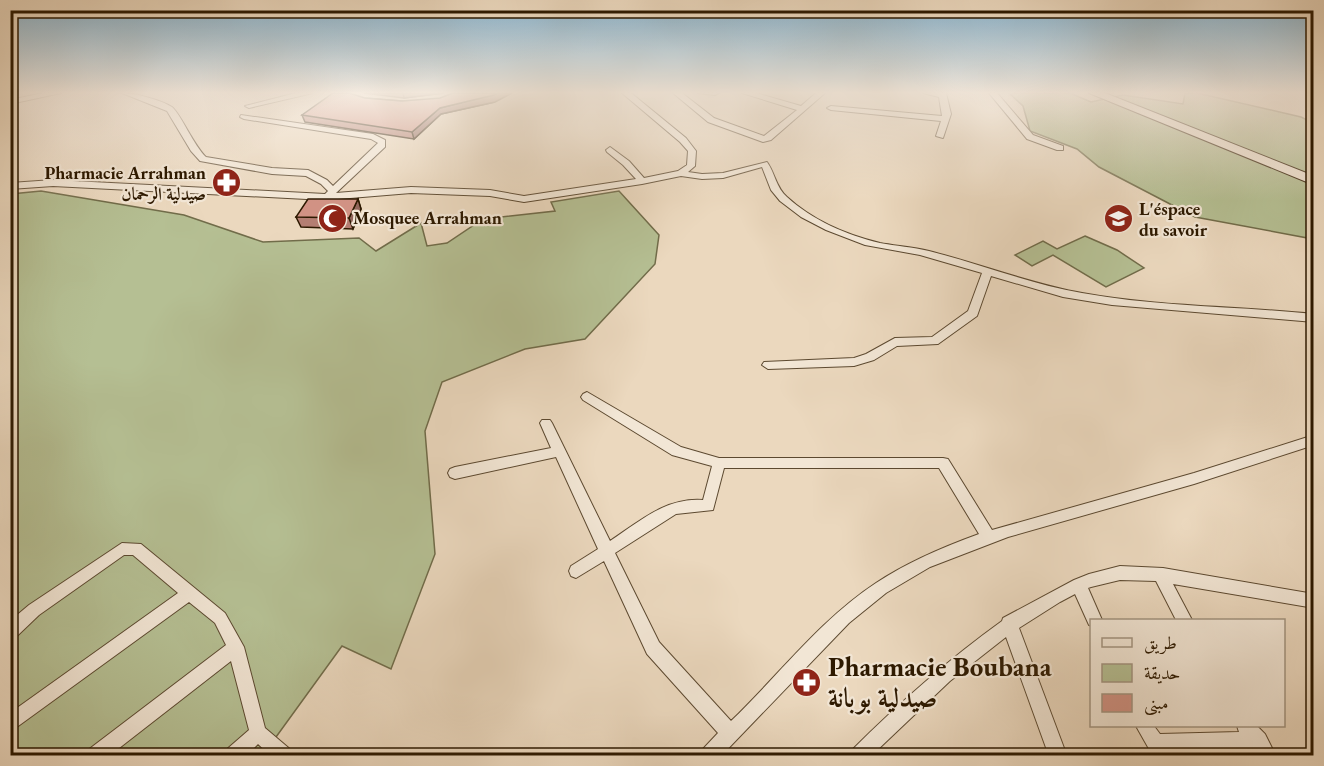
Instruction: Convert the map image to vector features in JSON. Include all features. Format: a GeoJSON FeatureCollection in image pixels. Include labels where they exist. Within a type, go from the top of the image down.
{"type":"FeatureCollection","features":[{"type":"Feature","properties":{"kind":"main road"},"geometry":{"type":"LineString","coordinates":[[1183,129],[1314,181]]}},
{"type":"Feature","properties":{"kind":"street"},"geometry":{"type":"LineString","coordinates":[[182,129],[195,151],[203,159],[272,171],[308,173],[330,194]]}},
{"type":"Feature","properties":{"kind":"street"},"geometry":{"type":"LineString","coordinates":[[320,129],[373,137],[382,141],[382,145],[330,194]]}},
{"type":"Feature","properties":{"kind":"street"},"geometry":{"type":"LineString","coordinates":[[10,186],[53,183],[330,194],[411,190],[490,193],[524,199],[681,173],[691,165],[692,152],[683,140],[669,129]]}},
{"type":"Feature","properties":{"kind":"street"},"geometry":{"type":"LineString","coordinates":[[733,129],[759,139],[768,138],[779,129]]}},
{"type":"Feature","properties":{"kind":"street"},"geometry":{"type":"LineString","coordinates":[[940,136],[942,129]]}},
{"type":"Feature","properties":{"kind":"street"},"geometry":{"type":"LineString","coordinates":[[1023,129],[1030,137],[1060,148]]}},
{"type":"Feature","properties":{"kind":"street"},"geometry":{"type":"LineString","coordinates":[[610,150],[642,181]]}},
{"type":"Feature","properties":{"kind":"street"},"geometry":{"type":"LineString","coordinates":[[681,173],[694,177],[723,176],[764,164],[769,170],[774,190],[782,198],[826,224],[876,245],[922,252],[1080,296],[1188,310],[1314,318]]}},
{"type":"Feature","properties":{"kind":"street"},"geometry":{"type":"LineString","coordinates":[[768,365],[854,362],[870,357],[895,342],[934,341],[973,313],[988,271]]}},
{"type":"Feature","properties":{"kind":"street"},"geometry":{"type":"LineString","coordinates":[[587,397],[677,451],[719,463],[943,464],[990,539]]}},
{"type":"Feature","properties":{"kind":"street"},"geometry":{"type":"LineString","coordinates":[[546,423],[653,648],[730,733]]}},
{"type":"Feature","properties":{"kind":"street"},"geometry":{"type":"LineString","coordinates":[[708,756],[806,652],[848,615],[898,577],[942,554],[1035,522],[1233,467],[1314,440]]}},
{"type":"Feature","properties":{"kind":"street"},"geometry":{"type":"LineString","coordinates":[[455,473],[560,451]]}},
{"type":"Feature","properties":{"kind":"street"},"geometry":{"type":"LineString","coordinates":[[576,571],[673,508],[693,505],[708,506],[719,463]]}},
{"type":"Feature","properties":{"kind":"street"},"geometry":{"type":"LineString","coordinates":[[10,632],[34,610],[122,549],[136,549],[220,618],[236,647],[258,733],[285,756]]}},
{"type":"Feature","properties":{"kind":"street"},"geometry":{"type":"LineString","coordinates":[[862,754],[939,681],[1009,623],[1097,576],[1122,573],[1161,575],[1314,601]]}},
{"type":"Feature","properties":{"kind":"street"},"geometry":{"type":"LineString","coordinates":[[1161,575],[1183,619]]}},
{"type":"Feature","properties":{"kind":"street"},"geometry":{"type":"LineString","coordinates":[[1079,585],[1093,619]]}},
{"type":"Feature","properties":{"kind":"street"},"geometry":{"type":"LineString","coordinates":[[10,724],[188,594]]}},
{"type":"Feature","properties":{"kind":"street"},"geometry":{"type":"LineString","coordinates":[[1009,623],[1058,756]]}},
{"type":"Feature","properties":{"kind":"street"},"geometry":{"type":"LineString","coordinates":[[94,756],[236,647]]}},
{"type":"Feature","properties":{"kind":"street"},"geometry":{"type":"LineString","coordinates":[[1146,727],[1161,749],[1263,748]]}},
{"type":"Feature","properties":{"kind":"street"},"geometry":{"type":"LineString","coordinates":[[1246,727],[1263,748]]}},
{"type":"Feature","properties":{"kind":"street"},"geometry":{"type":"LineString","coordinates":[[232,756],[258,733]]}},
{"type":"Feature","properties":{"kind":"green space"},"geometry":{"type":"Polygon","coordinates":[[[1029,129],[1313,129],[1313,239],[1195,217],[1099,167],[1077,149],[1030,131],[1029,129]]]}},
{"type":"Feature","properties":{"kind":"green space"},"geometry":{"type":"Polygon","coordinates":[[[41,191],[184,215],[263,242],[359,238],[376,251],[421,223],[427,246],[447,243],[483,219],[555,211],[551,202],[619,191],[659,235],[655,264],[585,339],[525,349],[442,382],[425,431],[435,554],[391,669],[342,646],[263,755],[11,756],[11,194],[41,191]]]}},
{"type":"Feature","properties":{"kind":"green space"},"geometry":{"type":"Polygon","coordinates":[[[1085,236],[1117,250],[1144,268],[1106,287],[1053,255],[1032,266],[1015,255],[1043,241],[1057,249],[1085,236]]]}},
{"type":"Feature","properties":{"kind":"building"},"geometry":{"type":"Polygon","coordinates":[[[391,129],[416,129],[412,132],[391,129]]]}},
{"type":"Feature","properties":{"kind":"building"},"geometry":{"type":"Polygon","coordinates":[[[308,199],[358,199],[349,218],[296,217],[308,199]]]}},
{"type":"Feature","properties":{"kind":"place","name":"Pharmacie Arrahman صيدلية الرحمان"},"geometry":{"type":"Point","coordinates":[227,183]}},
{"type":"Feature","properties":{"kind":"place","name":"Mosquee Arrahman"},"geometry":{"type":"Point","coordinates":[332,218]}},
{"type":"Feature","properties":{"kind":"place","name":"L'éspace du savoir"},"geometry":{"type":"Point","coordinates":[1118,219]}},
{"type":"Feature","properties":{"kind":"place","name":"Pharmacie Boubana صيدلية بوبانة"},"geometry":{"type":"Point","coordinates":[807,683]}}]}
